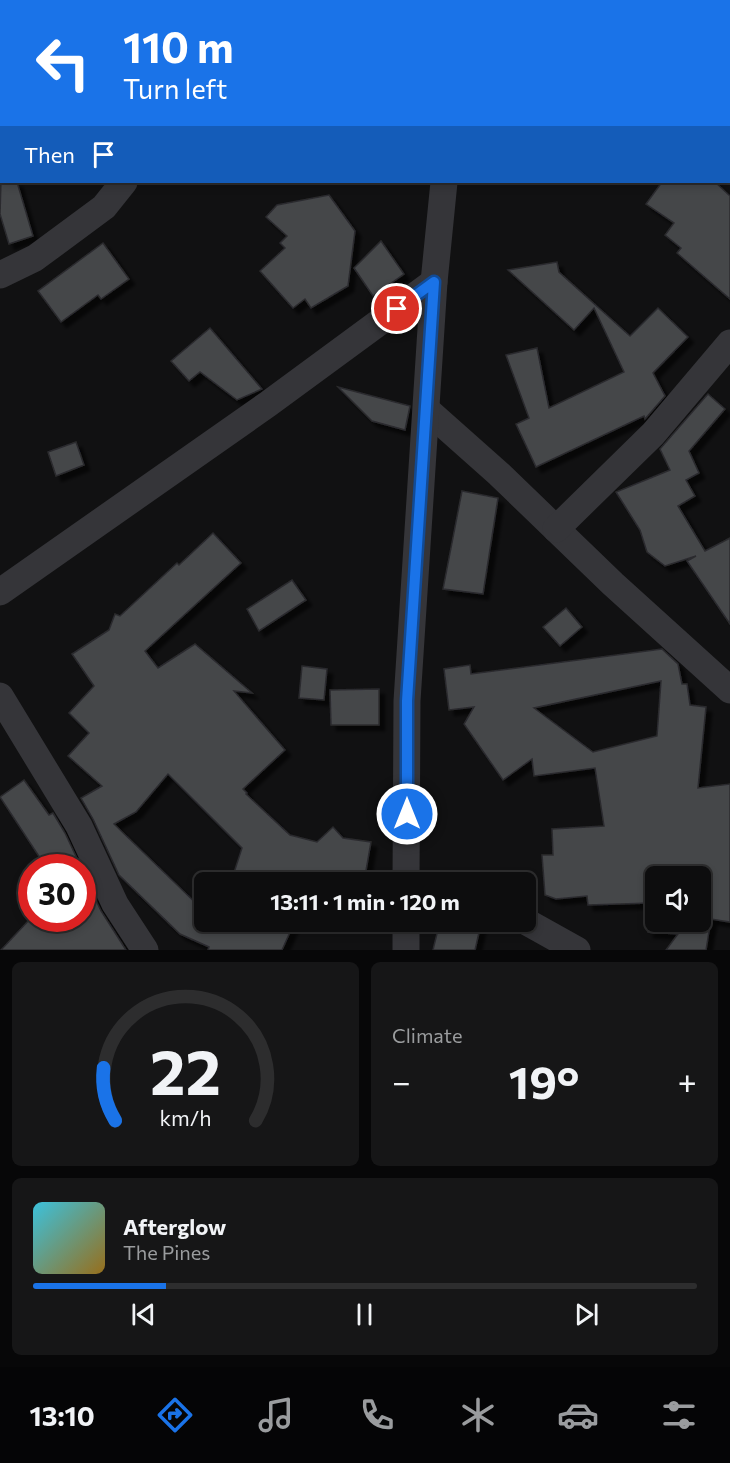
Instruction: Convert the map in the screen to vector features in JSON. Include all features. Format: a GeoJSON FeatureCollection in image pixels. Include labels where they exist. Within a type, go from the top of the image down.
{"type":"FeatureCollection","features":[{"type":"Feature","properties":{"kind":"street"},"geometry":{"type":"LineString","coordinates":[[0,275],[35,258],[104,207],[123,183]]}},
{"type":"Feature","properties":{"kind":"street"},"geometry":{"type":"LineString","coordinates":[[406,872],[407,701],[434,282],[444,183]]}},
{"type":"Feature","properties":{"kind":"street"},"geometry":{"type":"LineString","coordinates":[[0,592],[268,404],[434,282]]}},
{"type":"Feature","properties":{"kind":"street"},"geometry":{"type":"LineString","coordinates":[[556,529],[653,434],[730,343]]}},
{"type":"Feature","properties":{"kind":"street"},"geometry":{"type":"LineString","coordinates":[[427,410],[499,474],[613,584],[730,690]]}},
{"type":"Feature","properties":{"kind":"street"},"geometry":{"type":"LineString","coordinates":[[0,696],[79,826],[115,904],[145,950]]}},
{"type":"Feature","properties":{"kind":"street"},"geometry":{"type":"LineString","coordinates":[[536,927],[577,950]]}},
{"type":"Feature","properties":{"kind":"street"},"geometry":{"type":"LineString","coordinates":[[406,932],[406,950]]}},
{"type":"Feature","properties":{"kind":"building"},"geometry":{"type":"Polygon","coordinates":[[[1,183],[17,183],[33,236],[9,244],[0,214],[1,183]]]}},
{"type":"Feature","properties":{"kind":"building"},"geometry":{"type":"Polygon","coordinates":[[[661,183],[716,183],[730,196],[730,299],[677,253],[681,248],[665,235],[674,223],[646,204],[661,183]]]}},
{"type":"Feature","properties":{"kind":"building"},"geometry":{"type":"Polygon","coordinates":[[[329,195],[355,231],[348,286],[311,308],[305,299],[293,308],[260,271],[285,248],[280,243],[287,236],[266,217],[277,205],[329,195]]]}},
{"type":"Feature","properties":{"kind":"building"},"geometry":{"type":"Polygon","coordinates":[[[381,241],[404,274],[373,296],[354,268],[381,241]]]}},
{"type":"Feature","properties":{"kind":"building"},"geometry":{"type":"Polygon","coordinates":[[[103,243],[129,279],[101,299],[98,295],[61,322],[38,291],[103,243]]]}},
{"type":"Feature","properties":{"kind":"building"},"geometry":{"type":"Polygon","coordinates":[[[557,262],[559,272],[630,336],[658,308],[688,337],[653,373],[665,396],[645,419],[644,416],[536,467],[516,424],[529,418],[506,355],[537,348],[549,408],[624,372],[594,308],[574,330],[508,270],[557,262]]]}},
{"type":"Feature","properties":{"kind":"building"},"geometry":{"type":"Polygon","coordinates":[[[210,328],[262,389],[237,400],[200,372],[189,381],[171,361],[210,328]]]}},
{"type":"Feature","properties":{"kind":"building"},"geometry":{"type":"Polygon","coordinates":[[[338,387],[410,406],[405,430],[372,421],[338,387]]]}},
{"type":"Feature","properties":{"kind":"building"},"geometry":{"type":"Polygon","coordinates":[[[708,394],[725,409],[689,451],[699,473],[686,480],[695,496],[678,506],[705,551],[730,538],[730,624],[687,561],[696,556],[665,566],[647,552],[640,530],[616,492],[670,470],[660,449],[708,394]]]}},
{"type":"Feature","properties":{"kind":"building"},"geometry":{"type":"Polygon","coordinates":[[[76,442],[84,465],[56,476],[48,452],[76,442]]]}},
{"type":"Feature","properties":{"kind":"building"},"geometry":{"type":"Polygon","coordinates":[[[462,491],[498,498],[483,594],[443,589],[462,491]]]}},
{"type":"Feature","properties":{"kind":"building"},"geometry":{"type":"Polygon","coordinates":[[[213,533],[241,563],[145,651],[158,668],[195,644],[252,693],[234,691],[285,750],[243,789],[246,794],[290,835],[317,842],[333,827],[343,838],[371,842],[366,872],[234,872],[242,848],[168,774],[136,812],[114,824],[194,901],[194,932],[290,932],[282,950],[208,950],[209,947],[180,934],[119,875],[81,798],[102,786],[68,756],[89,733],[69,713],[94,686],[72,654],[109,630],[115,614],[120,616],[177,563],[179,565],[213,533]]]}},
{"type":"Feature","properties":{"kind":"building"},"geometry":{"type":"Polygon","coordinates":[[[292,580],[306,600],[259,631],[247,609],[292,580]]]}},
{"type":"Feature","properties":{"kind":"building"},"geometry":{"type":"Polygon","coordinates":[[[566,608],[582,627],[560,646],[543,627],[566,608]]]}},
{"type":"Feature","properties":{"kind":"building"},"geometry":{"type":"Polygon","coordinates":[[[662,649],[678,664],[682,684],[687,684],[690,705],[706,707],[698,788],[730,784],[730,922],[711,919],[711,866],[645,866],[645,903],[588,905],[587,896],[556,899],[545,895],[542,855],[553,855],[552,829],[604,826],[595,768],[534,776],[532,759],[503,780],[464,724],[474,707],[449,710],[444,669],[470,665],[471,674],[662,649]],[[661,681],[534,708],[593,752],[657,736],[661,681]]]}},
{"type":"Feature","properties":{"kind":"building"},"geometry":{"type":"Polygon","coordinates":[[[302,666],[327,669],[324,700],[299,698],[302,666]]]}},
{"type":"Feature","properties":{"kind":"building"},"geometry":{"type":"Polygon","coordinates":[[[379,689],[379,725],[331,725],[330,690],[379,689]]]}},
{"type":"Feature","properties":{"kind":"building"},"geometry":{"type":"Polygon","coordinates":[[[24,780],[49,815],[53,813],[75,854],[37,854],[0,797],[24,780]]]}},
{"type":"Feature","properties":{"kind":"building"},"geometry":{"type":"Polygon","coordinates":[[[96,900],[126,950],[1,950],[18,932],[96,932],[96,900]]]}},
{"type":"Feature","properties":{"kind":"building"},"geometry":{"type":"Polygon","coordinates":[[[437,932],[479,932],[475,950],[433,950],[437,932]]]}},
{"type":"Feature","properties":{"kind":"building"},"geometry":{"type":"Polygon","coordinates":[[[648,932],[709,932],[706,950],[666,950],[678,934],[648,932]]]}},
{"type":"Feature","properties":{"kind":"route"},"geometry":{"type":"LineString","coordinates":[[397,309],[434,282],[407,701],[407,814]]}}]}
